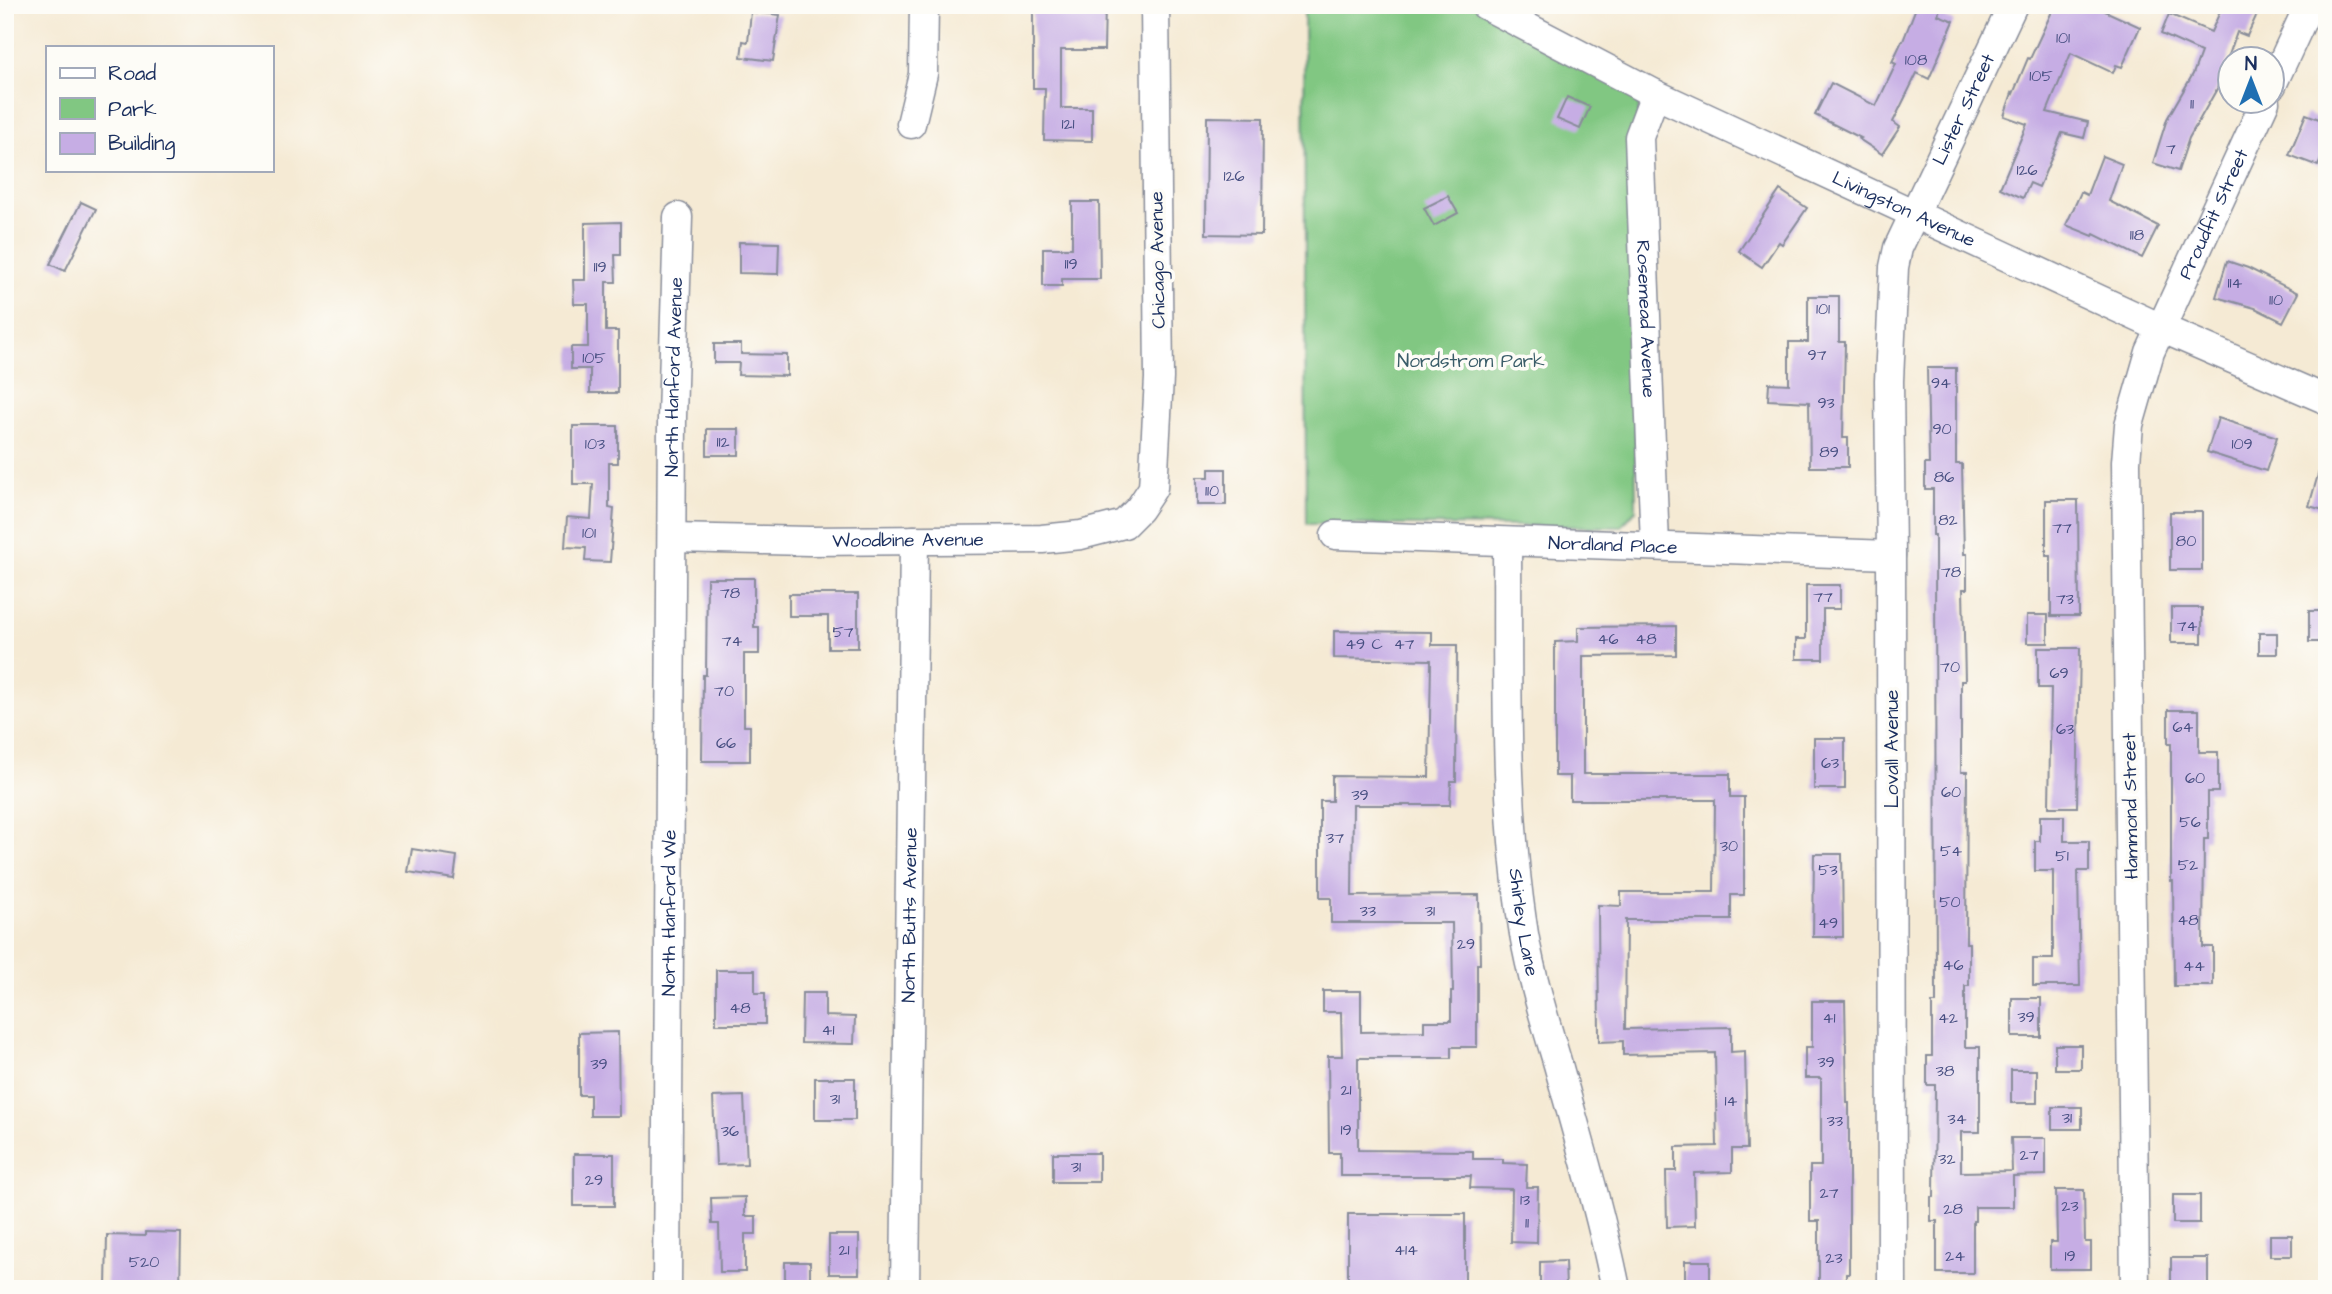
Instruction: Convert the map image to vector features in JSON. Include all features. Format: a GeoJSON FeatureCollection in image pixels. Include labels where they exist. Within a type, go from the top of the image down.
{"type":"FeatureCollection","features":[{"type":"Feature","properties":{"kind":"street"},"geometry":{"type":"LineString","coordinates":[[911,124],[923,74],[924,5]]}},
{"type":"Feature","properties":{"kind":"street","name":"Chicago Avenue"},"geometry":{"type":"LineString","coordinates":[[1139,509],[1153,488],[1159,378],[1155,5]]}},
{"type":"Feature","properties":{"kind":"street","name":"Livingston Avenue"},"geometry":{"type":"LineString","coordinates":[[1485,5],[1655,94],[2161,328],[2327,400]]}},
{"type":"Feature","properties":{"kind":"street","name":"Lister Street"},"geometry":{"type":"LineString","coordinates":[[1914,214],[2013,5]]}},
{"type":"Feature","properties":{"kind":"street"},"geometry":{"type":"LineString","coordinates":[[2286,56],[2309,5]]}},
{"type":"Feature","properties":{"kind":"street","name":"Rosemead Avenue"},"geometry":{"type":"LineString","coordinates":[[1655,94],[1639,137],[1655,545]]}},
{"type":"Feature","properties":{"kind":"street","name":"Proudfit Street"},"geometry":{"type":"LineString","coordinates":[[2161,328],[2259,116]]}},
{"type":"Feature","properties":{"kind":"street","name":"Lovall Avenue"},"geometry":{"type":"LineString","coordinates":[[1892,1289],[1889,381],[1894,267],[1898,248],[1914,214]]}},
{"type":"Feature","properties":{"kind":"street","name":"North Hanford Avenue"},"geometry":{"type":"LineString","coordinates":[[672,538],[678,217]]}},
{"type":"Feature","properties":{"kind":"street","name":"Hammond Street"},"geometry":{"type":"LineString","coordinates":[[2135,1289],[2126,462],[2129,425],[2150,352],[2161,328]]}},
{"type":"Feature","properties":{"kind":"street","name":"Woodbine Avenue"},"geometry":{"type":"LineString","coordinates":[[672,538],[809,541],[1042,539],[1081,536],[1124,524],[1139,509]]}},
{"type":"Feature","properties":{"kind":"street","name":"Nordland Place"},"geometry":{"type":"LineString","coordinates":[[1335,535],[1891,555]]}},
{"type":"Feature","properties":{"kind":"street","name":"North Hanford We"},"geometry":{"type":"LineString","coordinates":[[667,1289],[672,538]]}},
{"type":"Feature","properties":{"kind":"street","name":"North Butts Avenue"},"geometry":{"type":"LineString","coordinates":[[905,1289],[914,540]]}},
{"type":"Feature","properties":{"kind":"street","name":"Shirley Lane"},"geometry":{"type":"LineString","coordinates":[[1507,543],[1509,797],[1515,869],[1525,937],[1537,992],[1602,1220],[1616,1289]]}},
{"type":"Feature","properties":{"kind":"green space","name":"Nordstrom Park"},"geometry":{"type":"Polygon","coordinates":[[[1304,5],[1474,5],[1639,99],[1635,349],[1636,510],[1621,527],[1306,524],[1304,5]]]}},
{"type":"Feature","properties":{"kind":"building"},"geometry":{"type":"Polygon","coordinates":[[[1033,5],[1105,5],[1104,50],[1061,50],[1061,108],[1092,108],[1092,141],[1044,140],[1045,88],[1033,88],[1033,5]]]}},
{"type":"Feature","properties":{"kind":"building"},"geometry":{"type":"Polygon","coordinates":[[[1917,5],[1941,5],[1938,15],[1954,21],[1929,79],[1917,73],[1893,122],[1900,127],[1882,154],[1859,139],[1861,138],[1815,115],[1831,83],[1876,106],[1896,64],[1892,62],[1917,5]]]}},
{"type":"Feature","properties":{"kind":"building"},"geometry":{"type":"Polygon","coordinates":[[[2055,5],[2092,5],[2140,27],[2122,67],[2116,65],[2113,73],[2071,53],[2047,112],[2088,122],[2084,138],[2062,133],[2039,187],[2030,183],[2023,198],[2000,188],[2027,124],[2004,116],[2028,58],[2030,59],[2055,5]]]}},
{"type":"Feature","properties":{"kind":"building"},"geometry":{"type":"Polygon","coordinates":[[[2223,5],[2242,5],[2258,12],[2247,36],[2237,32],[2232,46],[2216,46],[2216,91],[2189,138],[2178,171],[2153,163],[2167,119],[2193,74],[2201,52],[2161,34],[2169,14],[2211,32],[2223,5]]]}},
{"type":"Feature","properties":{"kind":"building"},"geometry":{"type":"Polygon","coordinates":[[[751,12],[780,15],[773,61],[741,57],[743,41],[748,42],[751,12]]]}},
{"type":"Feature","properties":{"kind":"building"},"geometry":{"type":"Polygon","coordinates":[[[1567,97],[1590,107],[1580,129],[1557,119],[1567,97]]]}},
{"type":"Feature","properties":{"kind":"building"},"geometry":{"type":"Polygon","coordinates":[[[2306,114],[2327,122],[2327,146],[2318,166],[2289,155],[2306,114]]]}},
{"type":"Feature","properties":{"kind":"building"},"geometry":{"type":"Polygon","coordinates":[[[1207,117],[1263,118],[1262,235],[1206,234],[1207,117]]]}},
{"type":"Feature","properties":{"kind":"building"},"geometry":{"type":"Polygon","coordinates":[[[2102,156],[2122,164],[2109,201],[2158,226],[2142,258],[2094,234],[2093,236],[2066,225],[2081,192],[2087,195],[2102,156]]]}},
{"type":"Feature","properties":{"kind":"building"},"geometry":{"type":"Polygon","coordinates":[[[1780,190],[1807,208],[1762,267],[1739,251],[1780,190]]]}},
{"type":"Feature","properties":{"kind":"building"},"geometry":{"type":"Polygon","coordinates":[[[1448,196],[1458,213],[1434,226],[1424,208],[1448,196]]]}},
{"type":"Feature","properties":{"kind":"building"},"geometry":{"type":"Polygon","coordinates":[[[81,202],[96,209],[65,271],[50,264],[81,202]]]}},
{"type":"Feature","properties":{"kind":"building"},"geometry":{"type":"Polygon","coordinates":[[[1072,202],[1099,202],[1100,279],[1062,279],[1062,286],[1043,286],[1043,248],[1072,248],[1072,202]]]}},
{"type":"Feature","properties":{"kind":"building"},"geometry":{"type":"Polygon","coordinates":[[[621,222],[621,255],[615,255],[616,282],[606,282],[606,331],[618,331],[618,393],[590,393],[590,369],[571,369],[571,347],[588,347],[588,304],[574,304],[573,280],[585,280],[585,223],[621,222]]]}},
{"type":"Feature","properties":{"kind":"building"},"geometry":{"type":"Polygon","coordinates":[[[739,242],[779,243],[778,274],[739,273],[739,242]]]}},
{"type":"Feature","properties":{"kind":"building"},"geometry":{"type":"Polygon","coordinates":[[[2227,261],[2248,268],[2298,293],[2283,322],[2255,308],[2216,297],[2227,261]]]}},
{"type":"Feature","properties":{"kind":"building"},"geometry":{"type":"Polygon","coordinates":[[[1808,296],[1839,296],[1839,342],[1845,342],[1843,438],[1848,438],[1848,467],[1810,467],[1809,402],[1768,400],[1769,383],[1789,384],[1789,342],[1808,342],[1808,296]]]}},
{"type":"Feature","properties":{"kind":"building"},"geometry":{"type":"Polygon","coordinates":[[[714,344],[741,344],[741,354],[787,355],[787,376],[738,375],[739,363],[714,363],[714,344]]]}},
{"type":"Feature","properties":{"kind":"building"},"geometry":{"type":"Polygon","coordinates":[[[1927,368],[1956,368],[1956,464],[1962,464],[1964,554],[1967,554],[1967,589],[1963,589],[1965,681],[1961,681],[1961,772],[1967,772],[1966,943],[1969,943],[1969,986],[1965,986],[1965,1047],[1980,1047],[1980,1132],[1961,1132],[1961,1172],[2012,1171],[2011,1138],[2046,1138],[2046,1175],[2013,1176],[2013,1207],[1975,1207],[1973,1273],[1937,1273],[1937,1221],[1931,1221],[1931,1197],[1934,1197],[1935,1085],[1927,1085],[1927,1056],[1932,1056],[1932,1003],[1936,1003],[1935,535],[1933,489],[1925,489],[1925,464],[1929,464],[1927,368]]]}},
{"type":"Feature","properties":{"kind":"building"},"geometry":{"type":"Polygon","coordinates":[[[2218,418],[2277,437],[2266,471],[2207,452],[2218,418]]]}},
{"type":"Feature","properties":{"kind":"building"},"geometry":{"type":"Polygon","coordinates":[[[573,426],[618,426],[618,463],[609,463],[609,508],[614,509],[610,562],[585,561],[586,548],[565,547],[567,517],[591,519],[593,484],[573,484],[573,426]]]}},
{"type":"Feature","properties":{"kind":"building"},"geometry":{"type":"Polygon","coordinates":[[[707,429],[739,429],[739,455],[707,455],[707,429]]]}},
{"type":"Feature","properties":{"kind":"building"},"geometry":{"type":"Polygon","coordinates":[[[2322,461],[2327,462],[2327,511],[2309,506],[2322,461]]]}},
{"type":"Feature","properties":{"kind":"building"},"geometry":{"type":"Polygon","coordinates":[[[1209,469],[1226,469],[1226,505],[1197,505],[1197,477],[1209,477],[1209,469]]]}},
{"type":"Feature","properties":{"kind":"building"},"geometry":{"type":"Polygon","coordinates":[[[2046,500],[2078,500],[2079,616],[2051,616],[2051,556],[2046,556],[2046,500]]]}},
{"type":"Feature","properties":{"kind":"building"},"geometry":{"type":"Polygon","coordinates":[[[2170,512],[2202,512],[2202,570],[2170,570],[2170,512]]]}},
{"type":"Feature","properties":{"kind":"building"},"geometry":{"type":"Polygon","coordinates":[[[707,578],[754,578],[754,627],[759,627],[759,654],[744,654],[744,726],[750,726],[750,761],[702,761],[707,578]]]}},
{"type":"Feature","properties":{"kind":"building"},"geometry":{"type":"Polygon","coordinates":[[[1806,585],[1840,585],[1840,609],[1823,609],[1823,659],[1796,659],[1796,639],[1806,639],[1806,585]]]}},
{"type":"Feature","properties":{"kind":"building"},"geometry":{"type":"Polygon","coordinates":[[[789,594],[858,594],[858,648],[828,648],[828,616],[789,616],[789,594]]]}},
{"type":"Feature","properties":{"kind":"building"},"geometry":{"type":"Polygon","coordinates":[[[2171,608],[2202,608],[2202,643],[2171,643],[2171,608]]]}},
{"type":"Feature","properties":{"kind":"building"},"geometry":{"type":"Polygon","coordinates":[[[2309,611],[2327,611],[2327,642],[2309,642],[2309,611]]]}},
{"type":"Feature","properties":{"kind":"building"},"geometry":{"type":"Polygon","coordinates":[[[2027,615],[2048,615],[2048,643],[2027,643],[2027,615]]]}},
{"type":"Feature","properties":{"kind":"building"},"geometry":{"type":"Polygon","coordinates":[[[1676,626],[1676,655],[1583,656],[1583,774],[1730,774],[1730,797],[1744,797],[1744,895],[1731,895],[1731,920],[1626,920],[1625,1029],[1731,1027],[1731,1052],[1745,1051],[1747,1149],[1732,1149],[1732,1172],[1694,1173],[1695,1226],[1667,1227],[1666,1171],[1676,1171],[1676,1147],[1717,1146],[1715,1053],[1623,1055],[1623,1041],[1599,1042],[1598,905],[1621,906],[1621,892],[1714,892],[1715,800],[1570,800],[1570,776],[1555,776],[1555,642],[1578,641],[1578,627],[1676,626]]]}},
{"type":"Feature","properties":{"kind":"building"},"geometry":{"type":"Polygon","coordinates":[[[1334,631],[1432,632],[1432,645],[1457,645],[1456,781],[1451,781],[1450,805],[1353,805],[1352,896],[1479,895],[1477,1047],[1451,1047],[1451,1058],[1358,1058],[1358,1150],[1473,1151],[1473,1159],[1503,1159],[1503,1163],[1527,1164],[1526,1187],[1538,1187],[1537,1243],[1511,1242],[1512,1189],[1470,1188],[1471,1176],[1340,1176],[1340,1153],[1329,1153],[1328,1056],[1342,1056],[1341,1012],[1323,1012],[1323,991],[1361,991],[1361,1032],[1424,1031],[1424,1021],[1451,1021],[1453,992],[1452,923],[1331,923],[1331,898],[1320,898],[1320,801],[1332,801],[1332,776],[1429,777],[1431,660],[1334,658],[1334,631]]]}},
{"type":"Feature","properties":{"kind":"building"},"geometry":{"type":"Polygon","coordinates":[[[2259,633],[2277,633],[2277,654],[2259,654],[2259,633]]]}},
{"type":"Feature","properties":{"kind":"building"},"geometry":{"type":"Polygon","coordinates":[[[2038,648],[2080,648],[2077,807],[2049,807],[2051,688],[2038,688],[2038,648]]]}},
{"type":"Feature","properties":{"kind":"building"},"geometry":{"type":"Polygon","coordinates":[[[2168,710],[2199,710],[2199,752],[2218,752],[2218,792],[2208,792],[2208,839],[2204,839],[2203,947],[2213,947],[2213,986],[2174,986],[2171,744],[2168,744],[2168,710]]]}},
{"type":"Feature","properties":{"kind":"building"},"geometry":{"type":"Polygon","coordinates":[[[1814,738],[1845,738],[1845,789],[1814,789],[1814,738]]]}},
{"type":"Feature","properties":{"kind":"building"},"geometry":{"type":"Polygon","coordinates":[[[2040,816],[2064,816],[2064,841],[2089,841],[2089,871],[2078,871],[2080,986],[2033,986],[2033,959],[2053,959],[2053,871],[2035,871],[2035,841],[2040,841],[2040,816]]]}},
{"type":"Feature","properties":{"kind":"building"},"geometry":{"type":"Polygon","coordinates":[[[412,849],[457,856],[454,879],[408,872],[412,849]]]}},
{"type":"Feature","properties":{"kind":"building"},"geometry":{"type":"Polygon","coordinates":[[[1814,854],[1842,854],[1843,937],[1813,937],[1814,854]]]}},
{"type":"Feature","properties":{"kind":"building"},"geometry":{"type":"Polygon","coordinates":[[[716,970],[755,970],[755,993],[765,993],[765,1024],[716,1024],[716,970]]]}},
{"type":"Feature","properties":{"kind":"building"},"geometry":{"type":"Polygon","coordinates":[[[802,993],[825,993],[825,1016],[855,1017],[854,1044],[801,1043],[802,993]]]}},
{"type":"Feature","properties":{"kind":"building"},"geometry":{"type":"Polygon","coordinates":[[[2012,998],[2041,998],[2041,1037],[2012,1037],[2012,998]]]}},
{"type":"Feature","properties":{"kind":"building"},"geometry":{"type":"Polygon","coordinates":[[[1812,1001],[1845,1001],[1849,1103],[1849,1274],[1846,1274],[1846,1289],[1819,1289],[1819,1221],[1810,1221],[1810,1166],[1821,1166],[1821,1078],[1805,1078],[1805,1047],[1812,1047],[1812,1001]]]}},
{"type":"Feature","properties":{"kind":"building"},"geometry":{"type":"Polygon","coordinates":[[[618,1032],[619,1116],[590,1116],[590,1095],[579,1095],[579,1033],[618,1032]]]}},
{"type":"Feature","properties":{"kind":"building"},"geometry":{"type":"Polygon","coordinates":[[[2055,1045],[2081,1045],[2081,1069],[2055,1069],[2055,1045]]]}},
{"type":"Feature","properties":{"kind":"building"},"geometry":{"type":"Polygon","coordinates":[[[2011,1070],[2037,1070],[2037,1103],[2011,1103],[2011,1070]]]}},
{"type":"Feature","properties":{"kind":"building"},"geometry":{"type":"Polygon","coordinates":[[[815,1078],[855,1078],[855,1120],[815,1120],[815,1078]]]}},
{"type":"Feature","properties":{"kind":"building"},"geometry":{"type":"Polygon","coordinates":[[[744,1096],[747,1164],[716,1165],[713,1097],[744,1096]]]}},
{"type":"Feature","properties":{"kind":"building"},"geometry":{"type":"Polygon","coordinates":[[[2052,1107],[2082,1107],[2082,1129],[2052,1129],[2052,1107]]]}},
{"type":"Feature","properties":{"kind":"building"},"geometry":{"type":"Polygon","coordinates":[[[1053,1153],[1099,1153],[1099,1182],[1053,1182],[1053,1153]]]}},
{"type":"Feature","properties":{"kind":"building"},"geometry":{"type":"Polygon","coordinates":[[[574,1154],[614,1154],[614,1206],[574,1206],[574,1154]]]}},
{"type":"Feature","properties":{"kind":"building"},"geometry":{"type":"Polygon","coordinates":[[[2056,1190],[2084,1190],[2085,1242],[2091,1242],[2091,1269],[2050,1269],[2050,1242],[2057,1242],[2056,1190]]]}},
{"type":"Feature","properties":{"kind":"building"},"geometry":{"type":"Polygon","coordinates":[[[2173,1195],[2200,1195],[2200,1223],[2173,1223],[2173,1195]]]}},
{"type":"Feature","properties":{"kind":"building"},"geometry":{"type":"Polygon","coordinates":[[[745,1197],[745,1216],[756,1216],[756,1234],[745,1234],[745,1272],[720,1272],[719,1224],[712,1224],[711,1198],[745,1197]]]}},
{"type":"Feature","properties":{"kind":"building"},"geometry":{"type":"Polygon","coordinates":[[[1348,1214],[1465,1214],[1465,1289],[1348,1289],[1348,1214]]]}},
{"type":"Feature","properties":{"kind":"building"},"geometry":{"type":"Polygon","coordinates":[[[145,1232],[181,1233],[180,1289],[106,1289],[107,1235],[145,1236],[145,1232]]]}},
{"type":"Feature","properties":{"kind":"building"},"geometry":{"type":"Polygon","coordinates":[[[829,1235],[859,1235],[859,1274],[829,1274],[829,1235]]]}},
{"type":"Feature","properties":{"kind":"building"},"geometry":{"type":"Polygon","coordinates":[[[2270,1235],[2292,1235],[2292,1256],[2270,1256],[2270,1235]]]}},
{"type":"Feature","properties":{"kind":"building"},"geometry":{"type":"Polygon","coordinates":[[[2171,1258],[2208,1258],[2208,1289],[2171,1289],[2171,1258]]]}},
{"type":"Feature","properties":{"kind":"building"},"geometry":{"type":"Polygon","coordinates":[[[1565,1261],[1566,1289],[1540,1289],[1540,1262],[1565,1261]]]}},
{"type":"Feature","properties":{"kind":"building"},"geometry":{"type":"Polygon","coordinates":[[[1685,1261],[1710,1261],[1710,1289],[1685,1289],[1685,1261]]]}},
{"type":"Feature","properties":{"kind":"building"},"geometry":{"type":"Polygon","coordinates":[[[785,1262],[810,1262],[810,1281],[785,1281],[785,1262]]]}}]}
